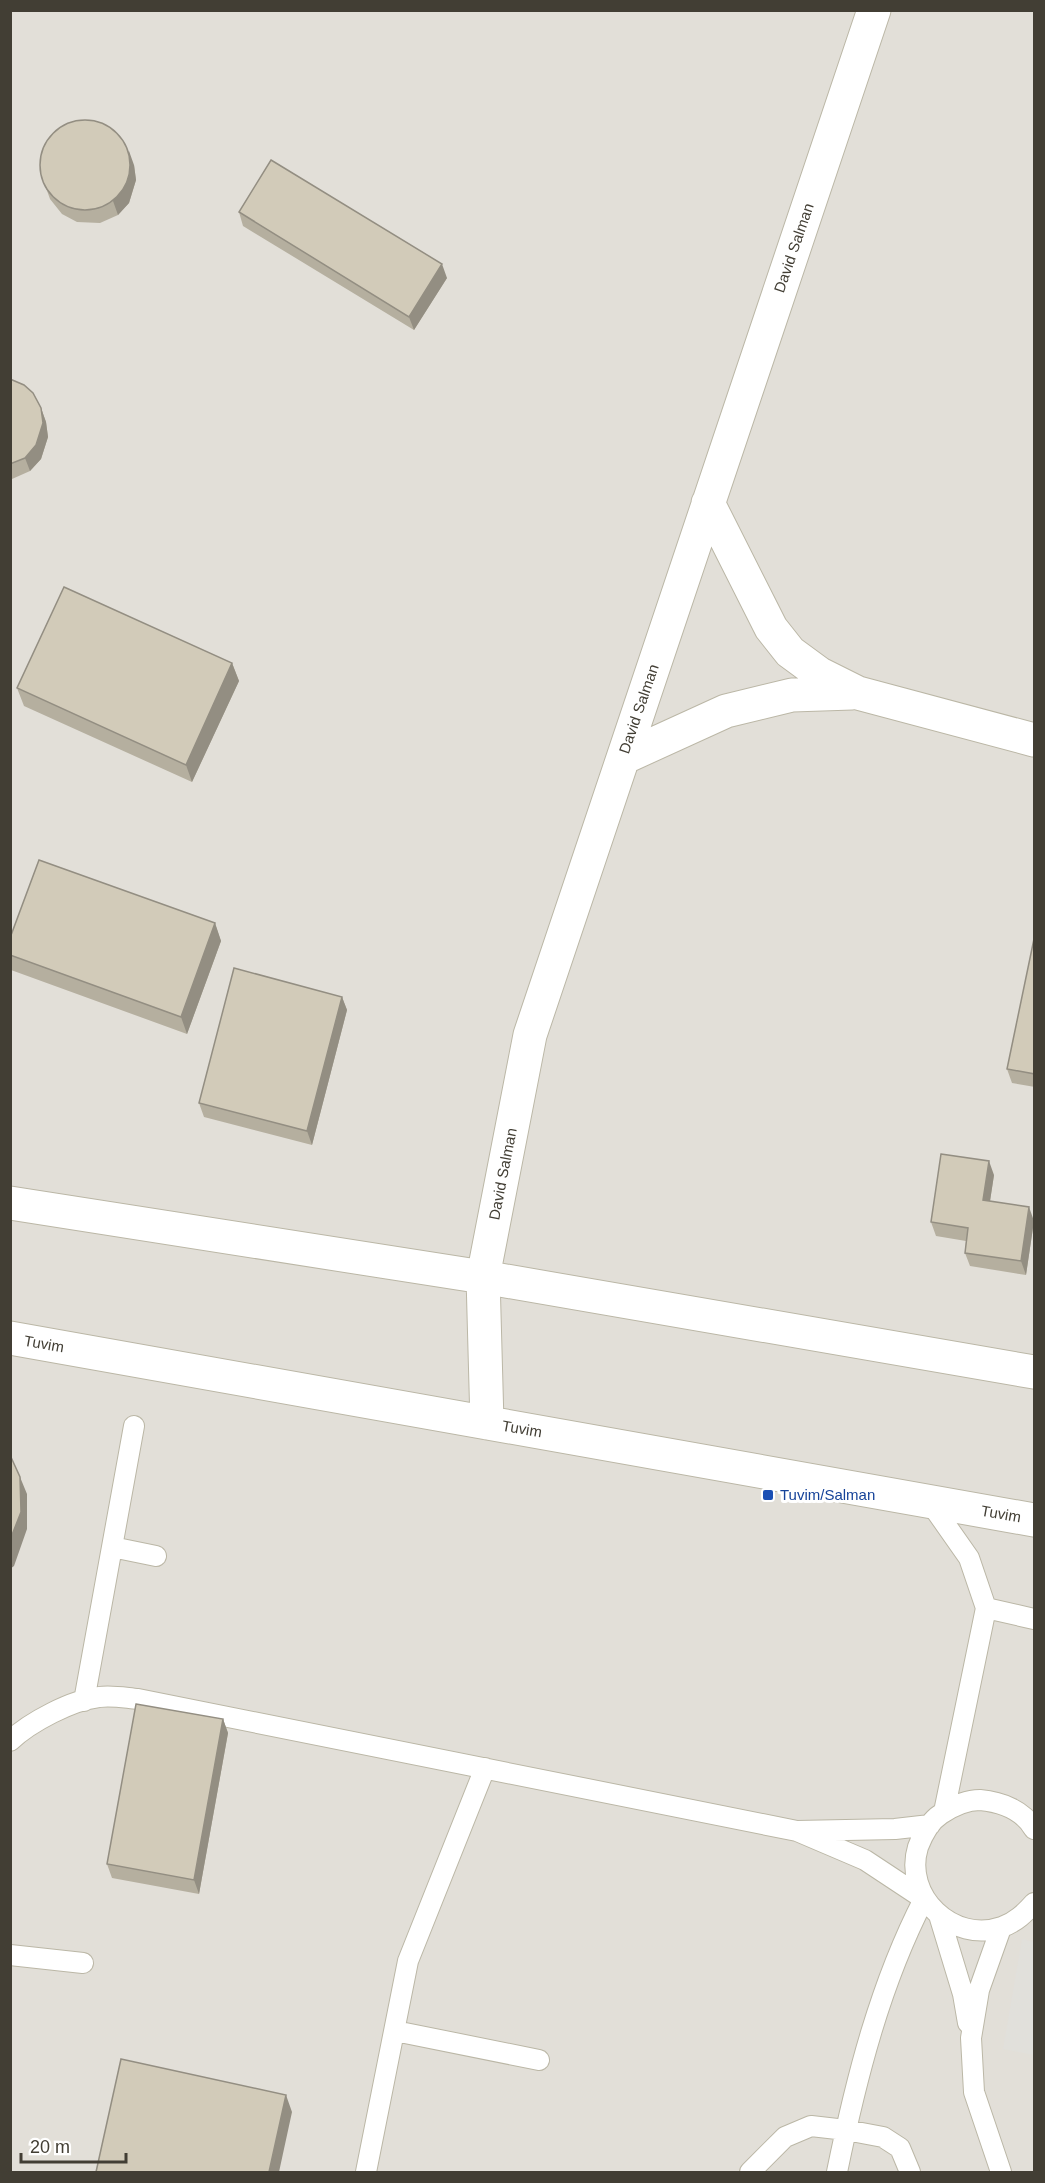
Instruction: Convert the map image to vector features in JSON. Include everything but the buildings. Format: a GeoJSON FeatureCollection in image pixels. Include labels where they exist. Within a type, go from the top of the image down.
{"type":"FeatureCollection","features":[{"type":"Feature","properties":{"kind":"street","name":"David Salman"},"geometry":{"type":"LineString","coordinates":[[487,1423],[483,1277],[530,1035],[874,10]]}},
{"type":"Feature","properties":{"kind":"street"},"geometry":{"type":"LineString","coordinates":[[708,503],[771,628],[790,652],[820,674],[858,693],[1035,740]]}},
{"type":"Feature","properties":{"kind":"street"},"geometry":{"type":"LineString","coordinates":[[623,758],[726,711],[792,695],[858,693]]}},
{"type":"Feature","properties":{"kind":"street"},"geometry":{"type":"LineString","coordinates":[[10,1203],[483,1277],[1035,1372]]}},
{"type":"Feature","properties":{"kind":"street","name":"Tuvim"},"geometry":{"type":"LineString","coordinates":[[10,1338],[1035,1520]]}},
{"type":"Feature","properties":{"kind":"lane"},"geometry":{"type":"LineString","coordinates":[[84,1701],[134,1426]]}},
{"type":"Feature","properties":{"kind":"lane"},"geometry":{"type":"LineString","coordinates":[[929,1501],[969,1558],[986,1608],[937,1819]]}},
{"type":"Feature","properties":{"kind":"lane"},"geometry":{"type":"LineString","coordinates":[[112,1547],[156,1556]]}},
{"type":"Feature","properties":{"kind":"lane"},"geometry":{"type":"LineString","coordinates":[[986,1608],[1035,1619]]}},
{"type":"Feature","properties":{"kind":"lane"},"geometry":{"type":"LineString","coordinates":[[10,1741],[21,1731],[60,1708],[99,1696],[138,1699],[797,1831],[865,1860],[924,1899],[939,1915],[958,1927],[980,1931],[1001,1928],[1021,1918],[1035,1903]]}},
{"type":"Feature","properties":{"kind":"lane"},"geometry":{"type":"LineString","coordinates":[[366,2172],[408,1962],[486,1768]]}},
{"type":"Feature","properties":{"kind":"lane"},"geometry":{"type":"LineString","coordinates":[[837,2172],[862,2059],[907,1933],[924,1899],[916,1878],[915,1856],[922,1835],[953,1806],[973,1800],[994,1801],[1014,1809],[1032,1825]]}},
{"type":"Feature","properties":{"kind":"lane"},"geometry":{"type":"LineString","coordinates":[[1032,1825],[1035,1802]]}},
{"type":"Feature","properties":{"kind":"lane"},"geometry":{"type":"LineString","coordinates":[[797,1831],[872,1830],[937,1819]]}},
{"type":"Feature","properties":{"kind":"lane"},"geometry":{"type":"LineString","coordinates":[[939,1915],[963,1994],[971,2038],[974,2092],[1001,2172]]}},
{"type":"Feature","properties":{"kind":"lane"},"geometry":{"type":"LineString","coordinates":[[971,2038],[979,1990],[1001,1928]]}},
{"type":"Feature","properties":{"kind":"lane"},"geometry":{"type":"LineString","coordinates":[[10,1955],[83,1964]]}},
{"type":"Feature","properties":{"kind":"lane"},"geometry":{"type":"LineString","coordinates":[[395,2031],[539,2060]]}},
{"type":"Feature","properties":{"kind":"lane"},"geometry":{"type":"LineString","coordinates":[[750,2172],[785,2137],[811,2126],[846,2130],[883,2138],[900,2148],[910,2172]]}},
{"type":"Feature","properties":{"kind":"shaded area"},"geometry":{"type":"Polygon","coordinates":[[[11,11],[1034,11],[1034,2172],[11,2172],[11,11]]]}},
{"type":"Feature","properties":{"kind":"shaded area"},"geometry":{"type":"Polygon","coordinates":[[[1022,1939],[1034,1942],[1034,2055],[1003,2049],[1022,1939]]]}},
{"type":"Feature","properties":{"kind":"place","name":"Tuvim/Salman"},"geometry":{"type":"Point","coordinates":[768,1495]}}]}
